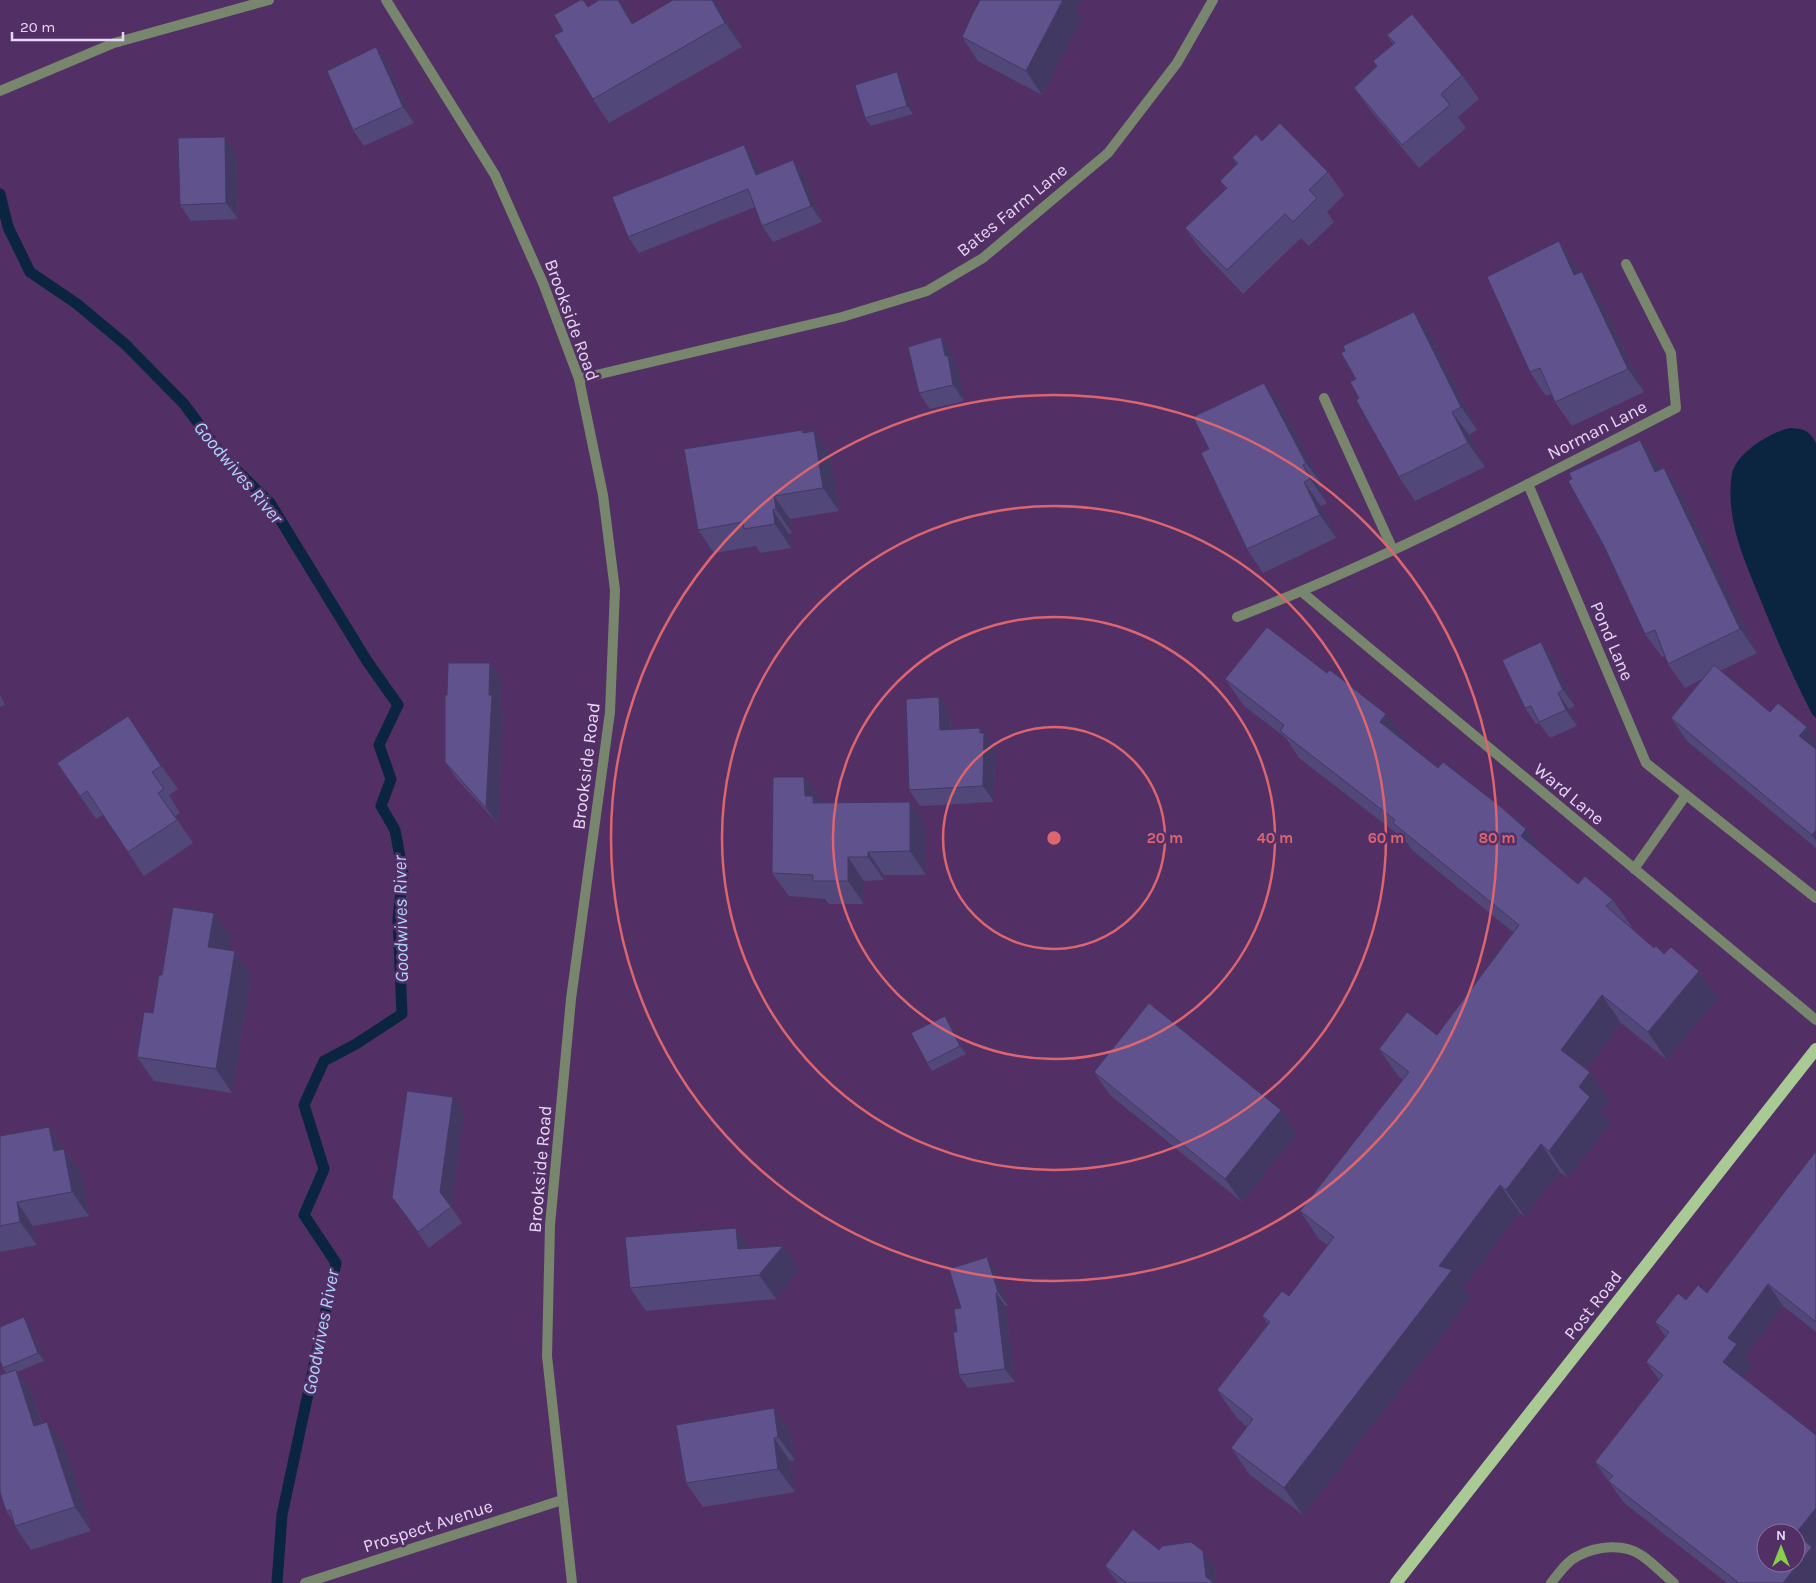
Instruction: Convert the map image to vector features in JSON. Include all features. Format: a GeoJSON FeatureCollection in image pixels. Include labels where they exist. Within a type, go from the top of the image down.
{"type":"FeatureCollection","features":[{"type":"Feature","properties":{"kind":"main road","name":"Post Road"},"geometry":{"type":"LineString","coordinates":[[1396,1583],[1816,1049]]}},
{"type":"Feature","properties":{"kind":"street"},"geometry":{"type":"LineString","coordinates":[[4,90],[114,43],[269,0]]}},
{"type":"Feature","properties":{"kind":"street","name":"Brookside Road"},"geometry":{"type":"LineString","coordinates":[[386,0],[495,175],[543,283],[579,379],[603,495],[615,590],[610,712],[571,1000],[550,1225],[547,1356],[572,1583]]}},
{"type":"Feature","properties":{"kind":"street","name":"Bates Farm Lane"},"geometry":{"type":"LineString","coordinates":[[579,379],[842,316],[927,291],[983,258],[1108,153],[1177,63],[1213,0]]}},
{"type":"Feature","properties":{"kind":"street","name":"Norman Lane"},"geometry":{"type":"LineString","coordinates":[[1237,617],[1302,592],[1393,550],[1528,484],[1676,408],[1671,353],[1626,264]]}},
{"type":"Feature","properties":{"kind":"street"},"geometry":{"type":"LineString","coordinates":[[1324,398],[1393,550]]}},
{"type":"Feature","properties":{"kind":"street","name":"Pond Lane"},"geometry":{"type":"LineString","coordinates":[[1528,484],[1646,763],[1816,898]]}},
{"type":"Feature","properties":{"kind":"street","name":"Ward Lane"},"geometry":{"type":"LineString","coordinates":[[1302,592],[1816,1020]]}},
{"type":"Feature","properties":{"kind":"street"},"geometry":{"type":"LineString","coordinates":[[1634,868],[1686,795]]}},
{"type":"Feature","properties":{"kind":"street","name":"Prospect Avenue"},"geometry":{"type":"LineString","coordinates":[[305,1583],[562,1500]]}},
{"type":"Feature","properties":{"kind":"street"},"geometry":{"type":"LineString","coordinates":[[1551,1583],[1563,1568],[1578,1556],[1598,1549],[1619,1547],[1640,1554],[1674,1583]]}},
{"type":"Feature","properties":{"kind":"water"},"geometry":{"type":"Polygon","coordinates":[[[1790,428],[1806,431],[1816,443],[1816,718],[1812,714],[1771,626],[1742,552],[1733,521],[1731,506],[1732,474],[1740,459],[1747,451],[1764,439],[1790,428]]]}},
{"type":"Feature","properties":{"kind":"building"},"geometry":{"type":"Polygon","coordinates":[[[583,0],[588,7],[599,0],[618,0],[632,24],[673,0],[712,0],[725,23],[593,99],[554,35],[563,31],[554,15],[583,0]]]}},
{"type":"Feature","properties":{"kind":"building"},"geometry":{"type":"Polygon","coordinates":[[[980,0],[1063,0],[1026,71],[962,37],[980,0]]]}},
{"type":"Feature","properties":{"kind":"building"},"geometry":{"type":"Polygon","coordinates":[[[1412,14],[1462,75],[1441,94],[1450,105],[1402,145],[1354,88],[1377,66],[1373,61],[1395,43],[1387,35],[1412,14]]]}},
{"type":"Feature","properties":{"kind":"building"},"geometry":{"type":"Polygon","coordinates":[[[376,47],[403,107],[353,130],[327,71],[376,47]]]}},
{"type":"Feature","properties":{"kind":"building"},"geometry":{"type":"Polygon","coordinates":[[[897,72],[907,106],[865,118],[855,85],[897,72]]]}},
{"type":"Feature","properties":{"kind":"building"},"geometry":{"type":"Polygon","coordinates":[[[1280,123],[1328,172],[1309,190],[1317,198],[1293,222],[1285,214],[1227,270],[1185,228],[1227,188],[1220,181],[1238,163],[1232,158],[1256,134],[1262,141],[1280,123]]]}},
{"type":"Feature","properties":{"kind":"building"},"geometry":{"type":"Polygon","coordinates":[[[225,137],[226,203],[180,205],[178,138],[225,137]]]}},
{"type":"Feature","properties":{"kind":"building"},"geometry":{"type":"Polygon","coordinates":[[[744,145],[756,175],[793,160],[811,206],[762,226],[748,189],[628,237],[612,197],[744,145]]]}},
{"type":"Feature","properties":{"kind":"building"},"geometry":{"type":"Polygon","coordinates":[[[1559,241],[1574,275],[1582,272],[1628,369],[1555,402],[1540,368],[1530,372],[1487,277],[1559,241]]]}},
{"type":"Feature","properties":{"kind":"building"},"geometry":{"type":"Polygon","coordinates":[[[1414,312],[1461,407],[1452,412],[1468,443],[1399,477],[1356,400],[1359,398],[1350,382],[1356,379],[1341,353],[1345,351],[1343,346],[1414,312]]]}},
{"type":"Feature","properties":{"kind":"building"},"geometry":{"type":"Polygon","coordinates":[[[941,337],[945,356],[948,356],[953,385],[919,393],[908,347],[941,337]]]}},
{"type":"Feature","properties":{"kind":"building"},"geometry":{"type":"Polygon","coordinates":[[[1264,383],[1306,463],[1303,465],[1310,479],[1304,482],[1320,515],[1247,549],[1201,453],[1209,449],[1193,417],[1264,383]]]}},
{"type":"Feature","properties":{"kind":"building"},"geometry":{"type":"Polygon","coordinates":[[[802,430],[803,433],[814,431],[823,488],[774,496],[776,509],[773,510],[775,524],[744,529],[743,522],[698,530],[684,449],[802,430]]]}},
{"type":"Feature","properties":{"kind":"building"},"geometry":{"type":"Polygon","coordinates":[[[1640,440],[1655,472],[1664,468],[1740,629],[1668,664],[1655,630],[1645,634],[1604,546],[1568,481],[1572,479],[1569,473],[1640,440]]]}},
{"type":"Feature","properties":{"kind":"building"},"geometry":{"type":"Polygon","coordinates":[[[1267,627],[1327,673],[1330,670],[1386,714],[1380,722],[1438,768],[1443,762],[1501,807],[1526,829],[1521,836],[1578,884],[1585,876],[1613,900],[1606,906],[1654,948],[1656,946],[1664,954],[1671,947],[1699,971],[1648,1032],[1602,995],[1561,1050],[1590,1072],[1579,1087],[1590,1097],[1549,1151],[1541,1144],[1506,1190],[1500,1185],[1439,1266],[1452,1270],[1284,1488],[1231,1448],[1253,1419],[1217,1390],[1270,1322],[1262,1316],[1282,1291],[1289,1296],[1334,1237],[1300,1211],[1409,1072],[1379,1049],[1407,1012],[1437,1035],[1519,925],[1393,823],[1395,820],[1280,731],[1284,725],[1225,679],[1267,627]]]}},
{"type":"Feature","properties":{"kind":"building"},"geometry":{"type":"Polygon","coordinates":[[[1541,642],[1563,690],[1558,693],[1566,710],[1539,722],[1531,706],[1525,708],[1502,660],[1541,642]]]}},
{"type":"Feature","properties":{"kind":"building"},"geometry":{"type":"Polygon","coordinates":[[[448,663],[490,663],[489,695],[492,695],[486,808],[445,762],[445,695],[447,695],[448,663]]]}},
{"type":"Feature","properties":{"kind":"building"},"geometry":{"type":"Polygon","coordinates":[[[1714,665],[1770,712],[1778,703],[1807,727],[1799,736],[1816,749],[1816,830],[1812,835],[1671,718],[1714,665]]]}},
{"type":"Feature","properties":{"kind":"building"},"geometry":{"type":"Polygon","coordinates":[[[939,697],[940,730],[980,728],[980,733],[984,733],[983,786],[909,790],[906,699],[939,697]]]}},
{"type":"Feature","properties":{"kind":"building"},"geometry":{"type":"Polygon","coordinates":[[[128,716],[161,766],[152,772],[164,789],[158,793],[177,820],[128,852],[87,791],[80,796],[57,763],[128,716]]]}},
{"type":"Feature","properties":{"kind":"building"},"geometry":{"type":"Polygon","coordinates":[[[773,777],[804,777],[805,796],[813,796],[813,803],[910,802],[910,851],[868,852],[868,857],[848,857],[848,881],[813,881],[813,875],[772,873],[773,777]]]}},
{"type":"Feature","properties":{"kind":"building"},"geometry":{"type":"Polygon","coordinates":[[[173,907],[214,913],[208,947],[235,951],[216,1069],[137,1057],[144,1012],[153,1013],[159,975],[162,975],[173,907]]]}},
{"type":"Feature","properties":{"kind":"building"},"geometry":{"type":"Polygon","coordinates":[[[1149,1003],[1281,1110],[1225,1179],[1094,1072],[1149,1003]]]}},
{"type":"Feature","properties":{"kind":"building"},"geometry":{"type":"Polygon","coordinates":[[[945,1016],[960,1046],[927,1063],[911,1033],[945,1016]]]}},
{"type":"Feature","properties":{"kind":"building"},"geometry":{"type":"Polygon","coordinates":[[[407,1091],[453,1097],[440,1192],[451,1207],[418,1232],[392,1197],[407,1091]]]}},
{"type":"Feature","properties":{"kind":"building"},"geometry":{"type":"Polygon","coordinates":[[[49,1127],[54,1151],[64,1149],[72,1192],[17,1202],[20,1222],[0,1226],[0,1136],[49,1127]]]}},
{"type":"Feature","properties":{"kind":"building"},"geometry":{"type":"Polygon","coordinates":[[[1816,1151],[1816,1322],[1768,1284],[1728,1338],[1737,1344],[1723,1362],[1816,1435],[1816,1508],[1804,1523],[1756,1523],[1756,1573],[1791,1573],[1783,1583],[1739,1583],[1608,1481],[1613,1476],[1595,1462],[1663,1375],[1646,1362],[1669,1332],[1655,1322],[1678,1293],[1686,1300],[1698,1285],[1707,1293],[1816,1151]]]}},
{"type":"Feature","properties":{"kind":"building"},"geometry":{"type":"Polygon","coordinates":[[[736,1228],[738,1249],[783,1246],[759,1275],[630,1288],[625,1237],[736,1228]]]}},
{"type":"Feature","properties":{"kind":"building"},"geometry":{"type":"Polygon","coordinates":[[[987,1257],[998,1292],[996,1293],[1005,1369],[959,1375],[953,1332],[957,1332],[954,1309],[961,1308],[949,1269],[987,1257]]]}},
{"type":"Feature","properties":{"kind":"building"},"geometry":{"type":"Polygon","coordinates":[[[24,1317],[38,1353],[3,1368],[0,1361],[0,1327],[24,1317]]]}},
{"type":"Feature","properties":{"kind":"building"},"geometry":{"type":"Polygon","coordinates":[[[16,1370],[34,1426],[47,1422],[75,1507],[15,1526],[10,1510],[6,1511],[0,1492],[0,1375],[16,1370]]]}},
{"type":"Feature","properties":{"kind":"building"},"geometry":{"type":"Polygon","coordinates":[[[774,1408],[778,1437],[774,1438],[778,1469],[686,1483],[676,1425],[774,1408]]]}},
{"type":"Feature","properties":{"kind":"building"},"geometry":{"type":"Polygon","coordinates":[[[1133,1529],[1159,1550],[1162,1546],[1191,1542],[1203,1551],[1206,1577],[1214,1583],[1127,1583],[1105,1566],[1133,1529]]]}},
{"type":"Feature","properties":{"kind":"building"},"geometry":{"type":"Polygon","coordinates":[[[1806,1542],[1812,1547],[1806,1554],[1806,1542]]]}},
{"type":"Feature","properties":{"kind":"waterway","name":"Goodwives River"},"geometry":{"type":"LineString","coordinates":[[0,194],[8,227],[30,272],[77,304],[125,344],[184,404],[224,458],[270,503],[367,661],[398,705],[379,745],[391,779],[381,806],[395,830],[403,873],[398,919],[402,1014],[356,1044],[324,1061],[304,1105],[324,1169],[304,1215],[336,1263],[282,1515],[277,1583]]}}]}
